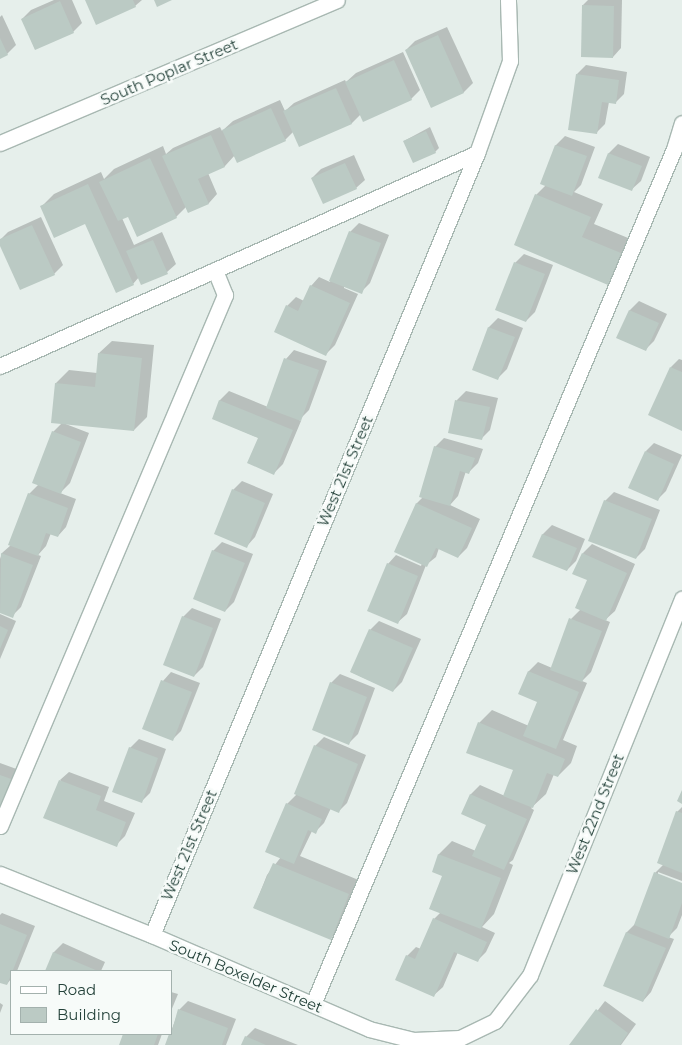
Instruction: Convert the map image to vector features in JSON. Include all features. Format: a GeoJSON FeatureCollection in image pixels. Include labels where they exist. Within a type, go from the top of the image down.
{"type":"FeatureCollection","features":[{"type":"Feature","properties":{"kind":"street","name":"South Poplar Street"},"geometry":{"type":"LineString","coordinates":[[0,143],[338,0]]}},
{"type":"Feature","properties":{"kind":"street","name":"West 21st Street"},"geometry":{"type":"LineString","coordinates":[[152,935],[478,153],[510,61],[508,0]]}},
{"type":"Feature","properties":{"kind":"street"},"geometry":{"type":"LineString","coordinates":[[313,1004],[674,149],[682,123]]}},
{"type":"Feature","properties":{"kind":"street"},"geometry":{"type":"LineString","coordinates":[[0,366],[478,153]]}},
{"type":"Feature","properties":{"kind":"street"},"geometry":{"type":"LineString","coordinates":[[0,826],[224,295],[215,270]]}},
{"type":"Feature","properties":{"kind":"street","name":"West 22nd Street"},"geometry":{"type":"LineString","coordinates":[[495,1021],[530,975],[682,599]]}},
{"type":"Feature","properties":{"kind":"street","name":"South Boxelder Street"},"geometry":{"type":"LineString","coordinates":[[0,874],[152,935],[369,1030],[413,1040],[460,1038],[495,1021]]}},
{"type":"Feature","properties":{"kind":"building"},"geometry":{"type":"Polygon","coordinates":[[[85,0],[133,0],[136,7],[96,25],[85,0]]]}},
{"type":"Feature","properties":{"kind":"building"},"geometry":{"type":"Polygon","coordinates":[[[154,0],[172,0],[157,7],[154,0]]]}},
{"type":"Feature","properties":{"kind":"building"},"geometry":{"type":"Polygon","coordinates":[[[60,1],[74,33],[35,50],[21,19],[60,1]]]}},
{"type":"Feature","properties":{"kind":"building"},"geometry":{"type":"Polygon","coordinates":[[[582,5],[614,6],[613,58],[581,57],[582,5]]]}},
{"type":"Feature","properties":{"kind":"building"},"geometry":{"type":"Polygon","coordinates":[[[438,35],[464,93],[431,108],[405,50],[438,35]]]}},
{"type":"Feature","properties":{"kind":"building"},"geometry":{"type":"Polygon","coordinates":[[[0,38],[8,55],[0,59],[0,38]]]}},
{"type":"Feature","properties":{"kind":"building"},"geometry":{"type":"Polygon","coordinates":[[[394,60],[412,100],[363,122],[345,82],[394,60]]]}},
{"type":"Feature","properties":{"kind":"building"},"geometry":{"type":"Polygon","coordinates":[[[576,74],[619,80],[616,104],[602,102],[597,134],[568,130],[576,74]]]}},
{"type":"Feature","properties":{"kind":"building"},"geometry":{"type":"Polygon","coordinates":[[[336,88],[352,124],[299,147],[283,111],[336,88]]]}},
{"type":"Feature","properties":{"kind":"building"},"geometry":{"type":"Polygon","coordinates":[[[271,108],[286,141],[237,163],[222,130],[271,108]]]}},
{"type":"Feature","properties":{"kind":"building"},"geometry":{"type":"Polygon","coordinates":[[[426,131],[436,153],[413,163],[403,141],[426,131]]]}},
{"type":"Feature","properties":{"kind":"building"},"geometry":{"type":"Polygon","coordinates":[[[211,135],[225,167],[198,179],[209,204],[188,213],[162,156],[211,135]]]}},
{"type":"Feature","properties":{"kind":"building"},"geometry":{"type":"Polygon","coordinates":[[[555,145],[587,156],[572,196],[540,184],[555,145]]]}},
{"type":"Feature","properties":{"kind":"building"},"geometry":{"type":"Polygon","coordinates":[[[608,153],[642,166],[632,191],[598,178],[608,153]]]}},
{"type":"Feature","properties":{"kind":"building"},"geometry":{"type":"Polygon","coordinates":[[[150,158],[177,218],[137,237],[128,217],[118,221],[99,182],[150,158]]]}},
{"type":"Feature","properties":{"kind":"building"},"geometry":{"type":"Polygon","coordinates":[[[345,163],[357,189],[323,204],[311,178],[345,163]]]}},
{"type":"Feature","properties":{"kind":"building"},"geometry":{"type":"Polygon","coordinates":[[[88,184],[134,285],[116,293],[85,224],[54,238],[40,206],[88,184]]]}},
{"type":"Feature","properties":{"kind":"building"},"geometry":{"type":"Polygon","coordinates":[[[535,194],[591,217],[582,237],[621,253],[608,285],[514,245],[535,194]]]}},
{"type":"Feature","properties":{"kind":"building"},"geometry":{"type":"Polygon","coordinates":[[[32,225],[55,275],[20,290],[0,246],[0,239],[32,225]]]}},
{"type":"Feature","properties":{"kind":"building"},"geometry":{"type":"Polygon","coordinates":[[[349,231],[381,243],[362,294],[329,281],[349,231]]]}},
{"type":"Feature","properties":{"kind":"building"},"geometry":{"type":"Polygon","coordinates":[[[153,240],[168,274],[141,285],[126,251],[153,240]]]}},
{"type":"Feature","properties":{"kind":"building"},"geometry":{"type":"Polygon","coordinates":[[[514,262],[545,274],[526,322],[495,310],[514,262]]]}},
{"type":"Feature","properties":{"kind":"building"},"geometry":{"type":"Polygon","coordinates":[[[310,285],[350,303],[326,356],[274,332],[286,305],[298,311],[310,285]]]}},
{"type":"Feature","properties":{"kind":"building"},"geometry":{"type":"Polygon","coordinates":[[[629,310],[659,323],[646,351],[616,338],[629,310]]]}},
{"type":"Feature","properties":{"kind":"building"},"geometry":{"type":"Polygon","coordinates":[[[488,327],[515,337],[498,380],[472,370],[488,327]]]}},
{"type":"Feature","properties":{"kind":"building"},"geometry":{"type":"Polygon","coordinates":[[[98,353],[142,358],[134,431],[51,423],[55,383],[95,387],[98,353]]]}},
{"type":"Feature","properties":{"kind":"building"},"geometry":{"type":"Polygon","coordinates":[[[284,358],[319,370],[301,421],[266,408],[284,358]]]}},
{"type":"Feature","properties":{"kind":"building"},"geometry":{"type":"Polygon","coordinates":[[[670,367],[682,372],[682,431],[648,415],[670,367]]]}},
{"type":"Feature","properties":{"kind":"building"},"geometry":{"type":"Polygon","coordinates":[[[219,400],[293,430],[274,475],[247,463],[258,438],[212,419],[219,400]]]}},
{"type":"Feature","properties":{"kind":"building"},"geometry":{"type":"Polygon","coordinates":[[[455,400],[490,407],[482,440],[448,433],[455,400]]]}},
{"type":"Feature","properties":{"kind":"building"},"geometry":{"type":"Polygon","coordinates":[[[52,431],[81,442],[61,494],[32,483],[52,431]]]}},
{"type":"Feature","properties":{"kind":"building"},"geometry":{"type":"Polygon","coordinates":[[[434,446],[475,458],[469,474],[460,471],[450,506],[419,497],[434,446]]]}},
{"type":"Feature","properties":{"kind":"building"},"geometry":{"type":"Polygon","coordinates":[[[645,451],[674,464],[658,501],[628,488],[645,451]]]}},
{"type":"Feature","properties":{"kind":"building"},"geometry":{"type":"Polygon","coordinates":[[[232,489],[265,503],[247,548],[214,534],[232,489]]]}},
{"type":"Feature","properties":{"kind":"building"},"geometry":{"type":"Polygon","coordinates":[[[28,493],[68,508],[58,537],[46,533],[38,556],[8,545],[28,493]]]}},
{"type":"Feature","properties":{"kind":"building"},"geometry":{"type":"Polygon","coordinates":[[[604,500],[652,519],[636,559],[588,541],[604,500]]]}},
{"type":"Feature","properties":{"kind":"building"},"geometry":{"type":"Polygon","coordinates":[[[416,503],[472,528],[458,558],[436,548],[427,567],[394,552],[416,503]]]}},
{"type":"Feature","properties":{"kind":"building"},"geometry":{"type":"Polygon","coordinates":[[[542,534],[577,548],[567,571],[532,557],[542,534]]]}},
{"type":"Feature","properties":{"kind":"building"},"geometry":{"type":"Polygon","coordinates":[[[212,550],[245,563],[225,612],[193,599],[212,550]]]}},
{"type":"Feature","properties":{"kind":"building"},"geometry":{"type":"Polygon","coordinates":[[[1,553],[33,565],[13,618],[0,613],[1,553]]]}},
{"type":"Feature","properties":{"kind":"building"},"geometry":{"type":"Polygon","coordinates":[[[582,553],[627,573],[606,621],[575,608],[587,580],[572,574],[582,553]]]}},
{"type":"Feature","properties":{"kind":"building"},"geometry":{"type":"Polygon","coordinates":[[[387,563],[418,576],[398,624],[367,611],[387,563]]]}},
{"type":"Feature","properties":{"kind":"building"},"geometry":{"type":"Polygon","coordinates":[[[182,616],[213,628],[194,677],[163,665],[182,616]]]}},
{"type":"Feature","properties":{"kind":"building"},"geometry":{"type":"Polygon","coordinates":[[[569,618],[602,631],[582,682],[550,670],[569,618]]]}},
{"type":"Feature","properties":{"kind":"building"},"geometry":{"type":"Polygon","coordinates":[[[0,626],[8,630],[0,649],[0,626]]]}},
{"type":"Feature","properties":{"kind":"building"},"geometry":{"type":"Polygon","coordinates":[[[369,629],[413,648],[393,692],[350,672],[369,629]]]}},
{"type":"Feature","properties":{"kind":"building"},"geometry":{"type":"Polygon","coordinates":[[[528,671],[579,692],[556,749],[523,736],[537,702],[518,694],[528,671]]]}},
{"type":"Feature","properties":{"kind":"building"},"geometry":{"type":"Polygon","coordinates":[[[161,680],[192,692],[173,741],[142,729],[161,680]]]}},
{"type":"Feature","properties":{"kind":"building"},"geometry":{"type":"Polygon","coordinates":[[[330,682],[367,697],[349,745],[312,730],[330,682]]]}},
{"type":"Feature","properties":{"kind":"building"},"geometry":{"type":"Polygon","coordinates":[[[478,722],[565,759],[558,777],[547,773],[533,808],[503,796],[513,770],[466,753],[478,722]]]}},
{"type":"Feature","properties":{"kind":"building"},"geometry":{"type":"Polygon","coordinates":[[[314,745],[358,764],[339,813],[294,794],[314,745]]]}},
{"type":"Feature","properties":{"kind":"building"},"geometry":{"type":"Polygon","coordinates":[[[129,747],[158,758],[142,803],[112,792],[129,747]]]}},
{"type":"Feature","properties":{"kind":"building"},"geometry":{"type":"Polygon","coordinates":[[[0,775],[14,780],[0,812],[0,775]]]}},
{"type":"Feature","properties":{"kind":"building"},"geometry":{"type":"Polygon","coordinates":[[[59,780],[101,796],[96,810],[126,822],[117,847],[43,818],[59,780]]]}},
{"type":"Feature","properties":{"kind":"building"},"geometry":{"type":"Polygon","coordinates":[[[682,790],[682,804],[677,801],[682,790]]]}},
{"type":"Feature","properties":{"kind":"building"},"geometry":{"type":"Polygon","coordinates":[[[470,794],[527,819],[504,870],[472,856],[486,825],[461,814],[470,794]]]}},
{"type":"Feature","properties":{"kind":"building"},"geometry":{"type":"Polygon","coordinates":[[[286,803],[322,819],[316,834],[308,830],[294,864],[265,852],[286,803]]]}},
{"type":"Feature","properties":{"kind":"building"},"geometry":{"type":"Polygon","coordinates":[[[676,811],[682,813],[682,873],[657,863],[676,811]]]}},
{"type":"Feature","properties":{"kind":"building"},"geometry":{"type":"Polygon","coordinates":[[[438,854],[501,878],[481,929],[429,909],[442,876],[432,872],[438,854]]]}},
{"type":"Feature","properties":{"kind":"building"},"geometry":{"type":"Polygon","coordinates":[[[273,863],[349,894],[331,940],[253,908],[273,863]]]}},
{"type":"Feature","properties":{"kind":"building"},"geometry":{"type":"Polygon","coordinates":[[[654,872],[682,883],[682,903],[669,939],[634,925],[654,872]]]}},
{"type":"Feature","properties":{"kind":"building"},"geometry":{"type":"Polygon","coordinates":[[[433,918],[487,942],[478,962],[454,952],[434,997],[395,980],[406,955],[415,959],[433,918]]]}},
{"type":"Feature","properties":{"kind":"building"},"geometry":{"type":"Polygon","coordinates":[[[0,924],[27,935],[13,970],[10,970],[7,985],[0,983],[0,924]]]}},
{"type":"Feature","properties":{"kind":"building"},"geometry":{"type":"Polygon","coordinates":[[[626,932],[666,948],[643,1002],[603,986],[626,932]]]}},
{"type":"Feature","properties":{"kind":"building"},"geometry":{"type":"Polygon","coordinates":[[[53,952],[96,970],[45,970],[53,952]]]}},
{"type":"Feature","properties":{"kind":"building"},"geometry":{"type":"Polygon","coordinates":[[[178,1009],[228,1028],[222,1045],[165,1045],[169,1035],[172,1035],[178,1009]]]}},
{"type":"Feature","properties":{"kind":"building"},"geometry":{"type":"Polygon","coordinates":[[[596,1009],[628,1033],[620,1045],[569,1045],[596,1009]]]}},
{"type":"Feature","properties":{"kind":"building"},"geometry":{"type":"Polygon","coordinates":[[[123,1035],[158,1035],[154,1045],[119,1045],[123,1035]]]}},
{"type":"Feature","properties":{"kind":"building"},"geometry":{"type":"Polygon","coordinates":[[[245,1036],[266,1045],[241,1045],[245,1036]]]}}]}
